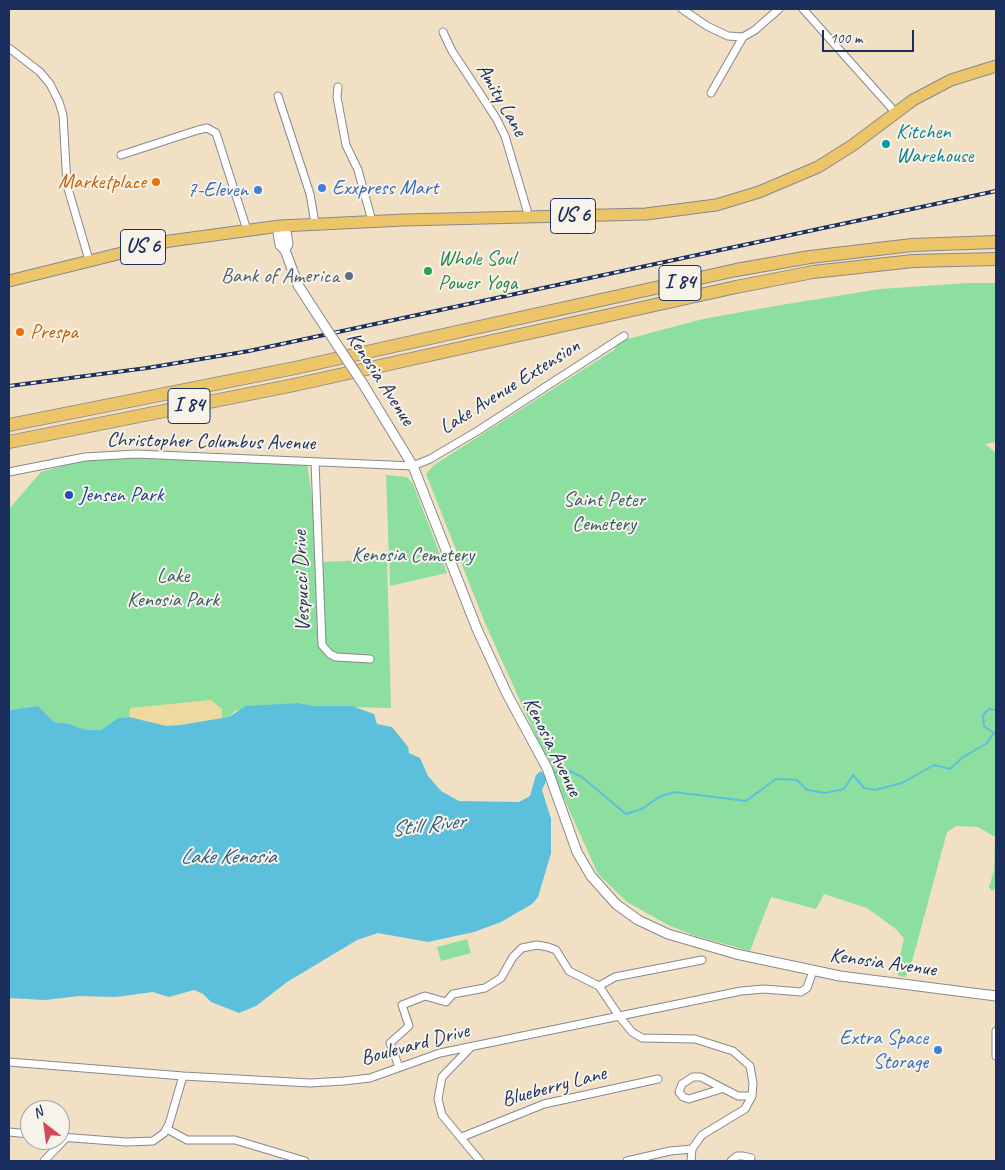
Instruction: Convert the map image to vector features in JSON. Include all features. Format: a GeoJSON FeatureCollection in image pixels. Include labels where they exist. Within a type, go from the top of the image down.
{"type":"FeatureCollection","features":[{"type":"Feature","properties":{"kind":"highway","name":"I 84"},"geometry":{"type":"LineString","coordinates":[[9,425],[321,362],[736,270],[810,256],[878,248],[946,243],[996,242]]}},
{"type":"Feature","properties":{"kind":"highway","name":"I 84"},"geometry":{"type":"LineString","coordinates":[[9,442],[294,385],[736,287],[813,272],[913,261],[996,259]]}},
{"type":"Feature","properties":{"kind":"main road","name":"US 6"},"geometry":{"type":"LineString","coordinates":[[9,281],[170,241],[280,226],[372,221],[646,214],[716,205],[790,180],[818,167],[851,146],[896,112],[951,80],[996,66]]}},
{"type":"Feature","properties":{"kind":"street"},"geometry":{"type":"LineString","coordinates":[[682,9],[707,26],[728,36],[743,37]]}},
{"type":"Feature","properties":{"kind":"street"},"geometry":{"type":"LineString","coordinates":[[711,93],[743,37],[755,30],[779,9]]}},
{"type":"Feature","properties":{"kind":"street"},"geometry":{"type":"LineString","coordinates":[[803,9],[896,112]]}},
{"type":"Feature","properties":{"kind":"street","name":"Amity Lane"},"geometry":{"type":"LineString","coordinates":[[443,32],[452,51],[496,118],[505,136],[529,217]]}},
{"type":"Feature","properties":{"kind":"street"},"geometry":{"type":"LineString","coordinates":[[9,48],[46,78],[63,115],[67,184],[89,260]]}},
{"type":"Feature","properties":{"kind":"street"},"geometry":{"type":"LineString","coordinates":[[338,88],[337,97],[346,145],[358,170],[372,221]]}},
{"type":"Feature","properties":{"kind":"street"},"geometry":{"type":"LineString","coordinates":[[278,96],[310,194],[315,223]]}},
{"type":"Feature","properties":{"kind":"street"},"geometry":{"type":"LineString","coordinates":[[121,155],[208,128],[216,133],[247,230]]}},
{"type":"Feature","properties":{"kind":"street","name":"Kenosia Avenue"},"geometry":{"type":"LineString","coordinates":[[280,226],[278,232],[280,245],[284,250],[298,285],[363,384],[413,466],[486,651],[547,768],[584,864],[598,886],[626,912],[652,928],[687,941],[813,971],[996,996]]}},
{"type":"Feature","properties":{"kind":"street","name":"Lake Avenue Extension"},"geometry":{"type":"LineString","coordinates":[[413,466],[436,456],[479,430],[624,336]]}},
{"type":"Feature","properties":{"kind":"street","name":"Christopher Columbus Avenue"},"geometry":{"type":"LineString","coordinates":[[9,472],[66,460],[125,454],[413,466]]}},
{"type":"Feature","properties":{"kind":"street","name":"Vespucci Drive"},"geometry":{"type":"LineString","coordinates":[[315,462],[322,645],[330,654],[336,657],[370,659]]}},
{"type":"Feature","properties":{"kind":"street"},"geometry":{"type":"LineString","coordinates":[[399,1067],[390,1043],[409,1026],[402,1005],[425,996],[446,1002],[453,994],[478,991],[490,986],[501,978],[513,957],[522,948],[537,945],[553,949],[569,971],[599,986],[618,1016],[632,1032],[642,1038],[695,1038],[733,1051],[744,1059],[753,1072],[752,1096],[745,1108],[738,1115],[711,1128],[702,1135],[692,1149],[691,1161]]}},
{"type":"Feature","properties":{"kind":"street"},"geometry":{"type":"LineString","coordinates":[[599,986],[615,977],[702,960]]}},
{"type":"Feature","properties":{"kind":"street","name":"Boulevard Drive"},"geometry":{"type":"LineString","coordinates":[[9,1062],[183,1076],[326,1083],[370,1078],[426,1056],[748,990],[801,992],[807,988],[813,971]]}},
{"type":"Feature","properties":{"kind":"street"},"geometry":{"type":"LineString","coordinates":[[996,1031],[996,1056]]}},
{"type":"Feature","properties":{"kind":"street"},"geometry":{"type":"LineString","coordinates":[[471,1047],[446,1072],[438,1088],[438,1099],[442,1114],[480,1161]]}},
{"type":"Feature","properties":{"kind":"street"},"geometry":{"type":"LineString","coordinates":[[70,1137],[145,1142],[157,1139],[167,1129],[183,1076]]}},
{"type":"Feature","properties":{"kind":"street"},"geometry":{"type":"LineString","coordinates":[[721,1089],[689,1100],[679,1092],[682,1084],[693,1077],[701,1077],[721,1089],[738,1096],[752,1096]]}},
{"type":"Feature","properties":{"kind":"street","name":"Blueberry Lane"},"geometry":{"type":"LineString","coordinates":[[462,1137],[498,1120],[544,1104],[658,1079]]}},
{"type":"Feature","properties":{"kind":"street"},"geometry":{"type":"LineString","coordinates":[[167,1129],[187,1140],[235,1140],[305,1161]]}},
{"type":"Feature","properties":{"kind":"street"},"geometry":{"type":"LineString","coordinates":[[626,1161],[670,1151],[692,1149]]}},
{"type":"Feature","properties":{"kind":"street"},"geometry":{"type":"LineString","coordinates":[[44,1161],[53,1150]]}},
{"type":"Feature","properties":{"kind":"street"},"geometry":{"type":"LineString","coordinates":[[730,1161],[737,1156],[743,1156],[751,1158],[748,1161]]}},
{"type":"Feature","properties":{"kind":"green space","name":"Saint Peter Cemetery"},"geometry":{"type":"Polygon","coordinates":[[[996,283],[996,442],[985,444],[996,453],[996,887],[992,891],[989,887],[994,871],[995,837],[978,827],[956,826],[947,832],[910,969],[905,977],[899,976],[896,971],[904,939],[897,930],[867,908],[824,894],[816,909],[771,897],[750,951],[696,936],[670,926],[627,902],[598,874],[485,623],[426,474],[434,465],[614,350],[620,341],[703,319],[775,306],[880,289],[996,283]]]}},
{"type":"Feature","properties":{"kind":"green space","name":"Lake Kenosia Park"},"geometry":{"type":"Polygon","coordinates":[[[133,452],[307,463],[321,562],[387,559],[391,708],[315,706],[299,703],[235,711],[229,717],[218,720],[204,720],[166,726],[129,717],[118,718],[101,730],[86,730],[69,724],[54,722],[38,706],[9,710],[9,509],[41,472],[81,461],[133,452]]]}},
{"type":"Feature","properties":{"kind":"green space","name":"Kenosia Cemetery"},"geometry":{"type":"Polygon","coordinates":[[[386,475],[407,477],[413,484],[447,573],[390,586],[386,475]]]}},
{"type":"Feature","properties":{"kind":"green space"},"geometry":{"type":"Polygon","coordinates":[[[467,939],[471,953],[441,961],[437,947],[467,939]]]}},
{"type":"Feature","properties":{"kind":"sand"},"geometry":{"type":"Polygon","coordinates":[[[211,700],[222,709],[222,719],[166,726],[129,717],[130,708],[211,700]]]}},
{"type":"Feature","properties":{"kind":"water","name":"Lake Kenosia"},"geometry":{"type":"Polygon","coordinates":[[[299,703],[315,706],[352,706],[374,714],[377,724],[392,727],[408,747],[409,753],[420,758],[428,776],[441,791],[459,801],[519,802],[530,796],[536,775],[541,771],[547,779],[542,790],[551,819],[551,853],[538,897],[532,904],[501,922],[474,932],[428,942],[378,933],[357,940],[287,982],[256,1006],[239,1013],[211,1002],[203,994],[194,990],[169,997],[153,992],[116,997],[79,996],[45,1000],[9,998],[9,710],[38,706],[54,722],[69,724],[86,730],[101,730],[118,718],[129,717],[166,726],[180,725],[229,717],[246,706],[299,703]]]}},
{"type":"Feature","properties":{"kind":"waterway","name":"Still River"},"geometry":{"type":"LineString","coordinates":[[552,774],[565,769],[582,777],[626,814],[642,809],[659,797],[674,792],[746,801],[776,779],[797,780],[807,790],[825,793],[844,789],[853,775],[864,788],[875,790],[902,783],[934,765],[950,769],[963,757],[986,744],[994,733],[984,726],[983,715],[989,709],[996,710]]}},
{"type":"Feature","properties":{"kind":"railway"},"geometry":{"type":"LineString","coordinates":[[9,386],[147,368],[249,351],[996,191]]}},
{"type":"Feature","properties":{"kind":"place","name":"Kitchen Warehouse"},"geometry":{"type":"Point","coordinates":[886,144]}},
{"type":"Feature","properties":{"kind":"place","name":"Marketplace"},"geometry":{"type":"Point","coordinates":[156,182]}},
{"type":"Feature","properties":{"kind":"place","name":"Exxpress Mart"},"geometry":{"type":"Point","coordinates":[322,188]}},
{"type":"Feature","properties":{"kind":"place","name":"7-Eleven"},"geometry":{"type":"Point","coordinates":[258,190]}},
{"type":"Feature","properties":{"kind":"place","name":"Whole Soul Power Yoga"},"geometry":{"type":"Point","coordinates":[428,271]}},
{"type":"Feature","properties":{"kind":"place","name":"Bank of America"},"geometry":{"type":"Point","coordinates":[349,276]}},
{"type":"Feature","properties":{"kind":"place","name":"Prespa"},"geometry":{"type":"Point","coordinates":[20,332]}},
{"type":"Feature","properties":{"kind":"place","name":"Jensen Park"},"geometry":{"type":"Point","coordinates":[69,495]}},
{"type":"Feature","properties":{"kind":"place","name":"Extra Space Storage"},"geometry":{"type":"Point","coordinates":[938,1050]}}]}
